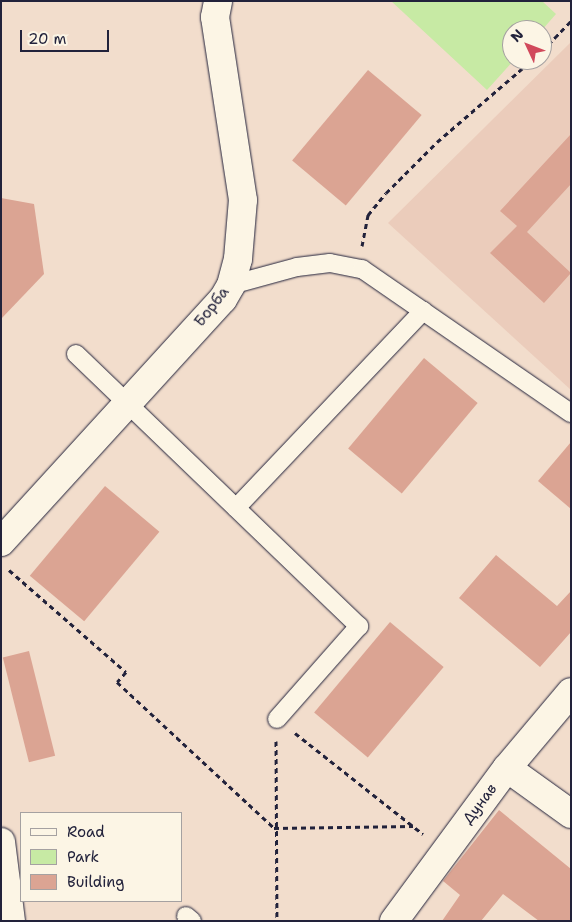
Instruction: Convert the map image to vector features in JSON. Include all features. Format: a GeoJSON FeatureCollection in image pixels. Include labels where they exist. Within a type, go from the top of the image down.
{"type":"FeatureCollection","features":[{"type":"Feature","properties":{"kind":"street","name":"Борба"},"geometry":{"type":"LineString","coordinates":[[1,542],[223,299],[231,285],[238,259],[243,200],[215,17],[218,1]]}},
{"type":"Feature","properties":{"kind":"street","name":"Дунав"},"geometry":{"type":"LineString","coordinates":[[394,921],[507,768],[571,692]]}},
{"type":"Feature","properties":{"kind":"street"},"geometry":{"type":"LineString","coordinates":[[507,768],[571,814]]}},
{"type":"Feature","properties":{"kind":"street"},"geometry":{"type":"LineString","coordinates":[[1,842],[11,921]]}},
{"type":"Feature","properties":{"kind":"lane"},"geometry":{"type":"LineString","coordinates":[[231,285],[297,267],[330,263],[362,269],[571,413]]}},
{"type":"Feature","properties":{"kind":"lane"},"geometry":{"type":"LineString","coordinates":[[236,508],[423,311]]}},
{"type":"Feature","properties":{"kind":"lane"},"geometry":{"type":"LineString","coordinates":[[76,354],[359,626],[277,718]]}},
{"type":"Feature","properties":{"kind":"path"},"geometry":{"type":"LineString","coordinates":[[552,41],[571,21]]}},
{"type":"Feature","properties":{"kind":"path"},"geometry":{"type":"LineString","coordinates":[[346,266],[363,244],[368,215],[386,194],[437,142],[520,70]]}},
{"type":"Feature","properties":{"kind":"path"},"geometry":{"type":"LineString","coordinates":[[1,563],[126,672],[117,682],[274,828],[413,826]]}},
{"type":"Feature","properties":{"kind":"path"},"geometry":{"type":"LineString","coordinates":[[277,718],[445,852]]}},
{"type":"Feature","properties":{"kind":"path"},"geometry":{"type":"LineString","coordinates":[[277,718],[274,828],[277,921]]}},
{"type":"Feature","properties":{"kind":"shaded area"},"geometry":{"type":"Polygon","coordinates":[[[571,42],[571,390],[388,223],[543,70],[552,70],[552,61],[571,42]]]}},
{"type":"Feature","properties":{"kind":"green space"},"geometry":{"type":"Polygon","coordinates":[[[391,1],[542,1],[556,14],[551,20],[502,20],[502,70],[505,70],[487,90],[391,1]]]}},
{"type":"Feature","properties":{"kind":"building"},"geometry":{"type":"Polygon","coordinates":[[[368,70],[422,115],[346,205],[292,160],[368,70]]]}},
{"type":"Feature","properties":{"kind":"building"},"geometry":{"type":"Polygon","coordinates":[[[571,134],[571,184],[527,232],[571,273],[544,303],[490,253],[517,226],[500,211],[571,134]]]}},
{"type":"Feature","properties":{"kind":"building"},"geometry":{"type":"Polygon","coordinates":[[[1,198],[34,204],[44,274],[1,319],[1,198]]]}},
{"type":"Feature","properties":{"kind":"building"},"geometry":{"type":"Polygon","coordinates":[[[424,358],[478,403],[402,493],[348,448],[424,358]]]}},
{"type":"Feature","properties":{"kind":"building"},"geometry":{"type":"Polygon","coordinates":[[[571,442],[571,509],[538,481],[571,442]]]}},
{"type":"Feature","properties":{"kind":"building"},"geometry":{"type":"Polygon","coordinates":[[[105,486],[159,532],[84,621],[30,576],[105,486]]]}},
{"type":"Feature","properties":{"kind":"building"},"geometry":{"type":"Polygon","coordinates":[[[496,555],[557,606],[571,591],[571,632],[540,667],[459,598],[496,555]]]}},
{"type":"Feature","properties":{"kind":"building"},"geometry":{"type":"Polygon","coordinates":[[[390,622],[444,667],[368,757],[314,712],[390,622]]]}},
{"type":"Feature","properties":{"kind":"building"},"geometry":{"type":"Polygon","coordinates":[[[29,651],[55,756],[29,762],[3,658],[29,651]]]}},
{"type":"Feature","properties":{"kind":"building"},"geometry":{"type":"Polygon","coordinates":[[[499,810],[571,869],[571,921],[539,921],[503,894],[481,921],[442,921],[460,895],[443,881],[499,810]]]}}]}
